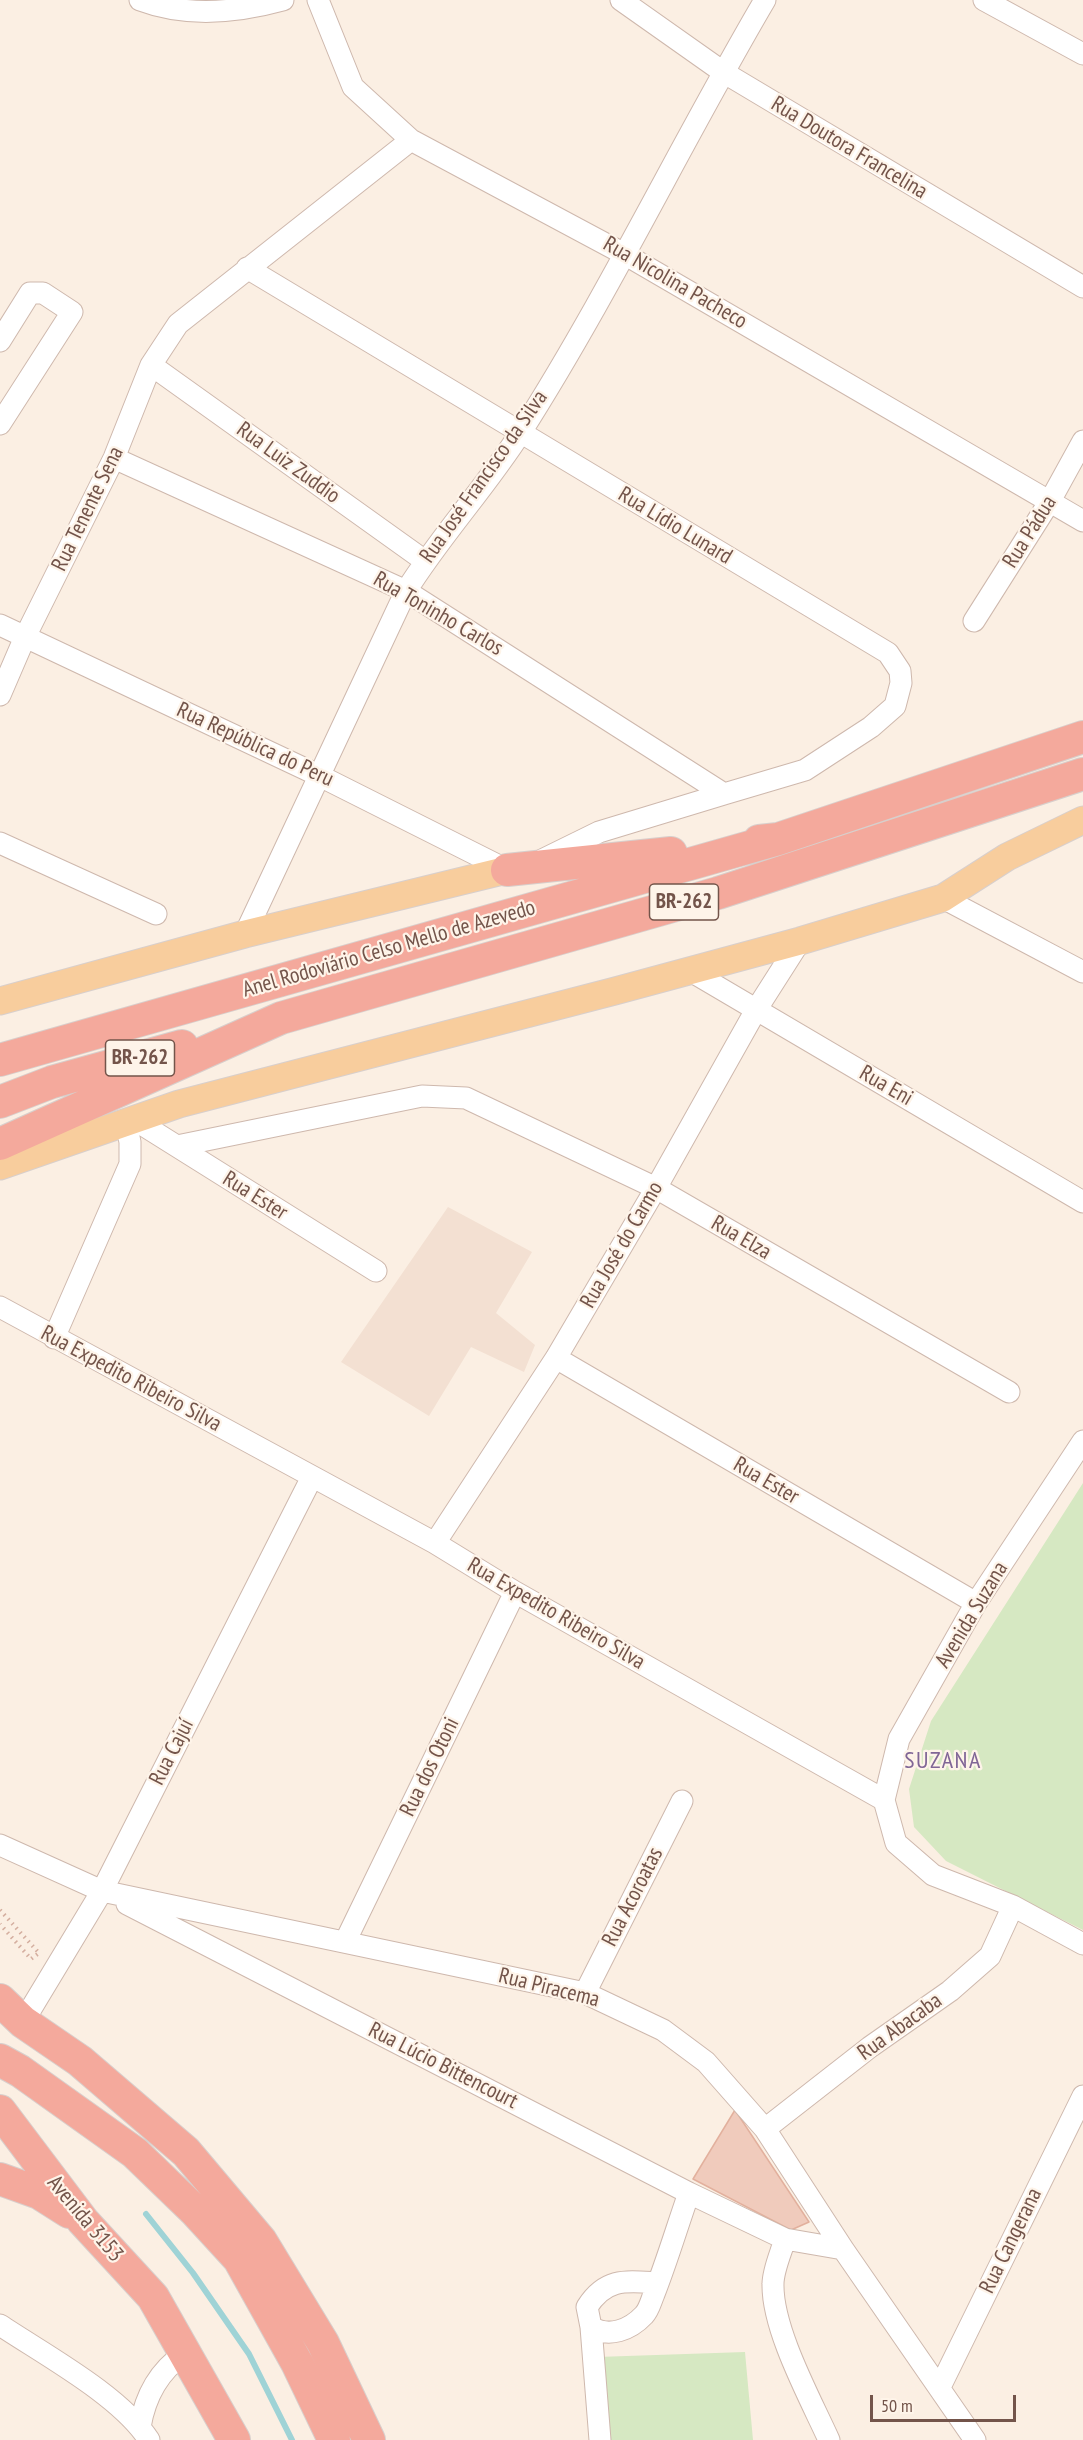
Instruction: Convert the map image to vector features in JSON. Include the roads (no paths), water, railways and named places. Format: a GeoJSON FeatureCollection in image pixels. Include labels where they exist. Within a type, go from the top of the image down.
{"type":"FeatureCollection","features":[{"type":"Feature","properties":{"kind":"highway","name":"BR-262"},"geometry":{"type":"LineString","coordinates":[[778,838],[1083,737]]}},
{"type":"Feature","properties":{"kind":"highway","name":"BR-262"},"geometry":{"type":"LineString","coordinates":[[281,1018],[718,893],[1083,774]]}},
{"type":"Feature","properties":{"kind":"highway"},"geometry":{"type":"LineString","coordinates":[[516,869],[640,857],[778,838]]}},
{"type":"Feature","properties":{"kind":"highway","name":"Anel Rodoviário Celso Mello de Azevedo"},"geometry":{"type":"LineString","coordinates":[[0,1060],[778,838]]}},
{"type":"Feature","properties":{"kind":"highway"},"geometry":{"type":"LineString","coordinates":[[0,1144],[281,1018]]}},
{"type":"Feature","properties":{"kind":"highway","name":"Anel Rodoviário Celso Mello de Azevedo"},"geometry":{"type":"LineString","coordinates":[[0,1102],[52,1082],[281,1018]]}},
{"type":"Feature","properties":{"kind":"highway"},"geometry":{"type":"LineString","coordinates":[[8,2005],[80,2061],[186,2152],[261,2241],[323,2343],[369,2440]]}},
{"type":"Feature","properties":{"kind":"highway"},"geometry":{"type":"LineString","coordinates":[[0,2060],[20,2071],[135,2153],[195,2211],[239,2259],[297,2363],[334,2440]]}},
{"type":"Feature","properties":{"kind":"highway","name":"Avenida 3153"},"geometry":{"type":"LineString","coordinates":[[0,2111],[83,2222],[153,2297],[168,2328],[234,2440]]}},
{"type":"Feature","properties":{"kind":"highway"},"geometry":{"type":"LineString","coordinates":[[1,2178],[39,2193],[83,2222]]}},
{"type":"Feature","properties":{"kind":"main road"},"geometry":{"type":"LineString","coordinates":[[0,1166],[179,1104],[615,992],[800,941],[943,898],[1007,857],[1083,820]]}},
{"type":"Feature","properties":{"kind":"main road","name":"Anel Rodoviário Celso Mello de Azevedo"},"geometry":{"type":"LineString","coordinates":[[0,1001],[245,934],[516,869]]}},
{"type":"Feature","properties":{"kind":"street"},"geometry":{"type":"LineString","coordinates":[[140,0],[163,9],[217,12],[283,0]]}},
{"type":"Feature","properties":{"kind":"street","name":"Rua Nicolina Pacheco"},"geometry":{"type":"LineString","coordinates":[[318,0],[353,87],[411,140],[626,255],[1083,521]]}},
{"type":"Feature","properties":{"kind":"street","name":"Rua Doutora Francelina"},"geometry":{"type":"LineString","coordinates":[[621,0],[723,72],[1083,287]]}},
{"type":"Feature","properties":{"kind":"street","name":"Rua José Francisco da Silva"},"geometry":{"type":"LineString","coordinates":[[245,934],[406,591],[425,561],[520,434],[626,255],[723,72],[765,0]]}},
{"type":"Feature","properties":{"kind":"street"},"geometry":{"type":"LineString","coordinates":[[984,0],[1083,54]]}},
{"type":"Feature","properties":{"kind":"street"},"geometry":{"type":"LineString","coordinates":[[247,268],[411,140]]}},
{"type":"Feature","properties":{"kind":"street","name":"Rua Tenente Sena"},"geometry":{"type":"LineString","coordinates":[[0,695],[25,637],[114,458],[151,365],[178,324],[247,268]]}},
{"type":"Feature","properties":{"kind":"street","name":"Rua Lídio Lunard"},"geometry":{"type":"LineString","coordinates":[[247,268],[878,647],[888,654],[900,671],[901,683],[895,706],[871,727],[805,770],[718,790],[599,832],[516,869]]}},
{"type":"Feature","properties":{"kind":"street"},"geometry":{"type":"LineString","coordinates":[[0,341],[30,293],[43,294],[72,312],[0,424]]}},
{"type":"Feature","properties":{"kind":"street","name":"Rua Luiz Zuddio"},"geometry":{"type":"LineString","coordinates":[[151,365],[425,561]]}},
{"type":"Feature","properties":{"kind":"street","name":"Rua Pádua"},"geometry":{"type":"LineString","coordinates":[[974,621],[1050,501],[1083,441]]}},
{"type":"Feature","properties":{"kind":"street","name":"Rua Toninho Carlos"},"geometry":{"type":"LineString","coordinates":[[114,458],[406,591],[718,790]]}},
{"type":"Feature","properties":{"kind":"street","name":"Rua República do Peru"},"geometry":{"type":"LineString","coordinates":[[0,625],[516,869]]}},
{"type":"Feature","properties":{"kind":"street"},"geometry":{"type":"LineString","coordinates":[[0,843],[156,914]]}},
{"type":"Feature","properties":{"kind":"street"},"geometry":{"type":"LineString","coordinates":[[943,898],[1083,972]]}},
{"type":"Feature","properties":{"kind":"street","name":"Rua José do Carmo"},"geometry":{"type":"LineString","coordinates":[[435,1543],[556,1358],[656,1188],[756,1010],[800,941]]}},
{"type":"Feature","properties":{"kind":"street","name":"Rua Eni"},"geometry":{"type":"LineString","coordinates":[[689,970],[1083,1202]]}},
{"type":"Feature","properties":{"kind":"street","name":"Rua Elza"},"geometry":{"type":"LineString","coordinates":[[177,1146],[422,1096],[466,1098],[656,1188],[1009,1392]]}},
{"type":"Feature","properties":{"kind":"street"},"geometry":{"type":"LineString","coordinates":[[54,1338],[130,1164],[130,1122]]}},
{"type":"Feature","properties":{"kind":"street","name":"Rua Ester"},"geometry":{"type":"LineString","coordinates":[[130,1122],[177,1146],[376,1271]]}},
{"type":"Feature","properties":{"kind":"street","name":"Rua Expedito Ribeiro Silva"},"geometry":{"type":"LineString","coordinates":[[0,1307],[435,1543],[514,1592],[884,1800]]}},
{"type":"Feature","properties":{"kind":"street","name":"Rua Ester"},"geometry":{"type":"LineString","coordinates":[[556,1358],[976,1603]]}},
{"type":"Feature","properties":{"kind":"street","name":"Avenida Suzana"},"geometry":{"type":"LineString","coordinates":[[884,1800],[899,1739],[976,1603],[1083,1441]]}},
{"type":"Feature","properties":{"kind":"street","name":"Rua Cajuí"},"geometry":{"type":"LineString","coordinates":[[8,2005],[102,1891],[312,1477]]}},
{"type":"Feature","properties":{"kind":"street","name":"Rua dos Otoni"},"geometry":{"type":"LineString","coordinates":[[345,1942],[514,1592]]}},
{"type":"Feature","properties":{"kind":"street"},"geometry":{"type":"LineString","coordinates":[[884,1800],[896,1843],[933,1875],[1013,1906],[1083,1944]]}},
{"type":"Feature","properties":{"kind":"street","name":"Rua Acoroatas"},"geometry":{"type":"LineString","coordinates":[[585,1993],[682,1801]]}},
{"type":"Feature","properties":{"kind":"street","name":"Rua Piracema"},"geometry":{"type":"LineString","coordinates":[[0,1845],[102,1891],[585,1993],[663,2030],[706,2062],[765,2129],[843,2249],[975,2440]]}},
{"type":"Feature","properties":{"kind":"street","name":"Rua Lúcio Bittencourt"},"geometry":{"type":"LineString","coordinates":[[102,1891],[689,2193],[785,2239],[843,2249]]}},
{"type":"Feature","properties":{"kind":"street","name":"Rua Abacaba"},"geometry":{"type":"LineString","coordinates":[[765,2129],[870,2048],[950,1991],[990,1956],[1013,1906]]}},
{"type":"Feature","properties":{"kind":"street","name":"Rua Cangerana"},"geometry":{"type":"LineString","coordinates":[[940,2387],[1083,2096]]}},
{"type":"Feature","properties":{"kind":"street"},"geometry":{"type":"LineString","coordinates":[[591,2327],[600,2332],[620,2331],[633,2325],[646,2313],[689,2193]]}},
{"type":"Feature","properties":{"kind":"street"},"geometry":{"type":"LineString","coordinates":[[785,2239],[773,2283],[778,2318],[829,2440]]}},
{"type":"Feature","properties":{"kind":"street"},"geometry":{"type":"LineString","coordinates":[[600,2440],[591,2327],[587,2307],[593,2297],[616,2282],[658,2283]]}},
{"type":"Feature","properties":{"kind":"street"},"geometry":{"type":"LineString","coordinates":[[0,2325],[101,2392],[145,2433]]}},
{"type":"Feature","properties":{"kind":"street"},"geometry":{"type":"LineString","coordinates":[[145,2433],[143,2409],[152,2389],[170,2364],[184,2354]]}},
{"type":"Feature","properties":{"kind":"waterway"},"geometry":{"type":"LineString","coordinates":[[146,2214],[193,2273],[249,2354],[292,2440]]}},
{"type":"Feature","properties":{"kind":"district","name":"SUZANA"},"geometry":{"type":"Point","coordinates":[943,1761]}}]}
